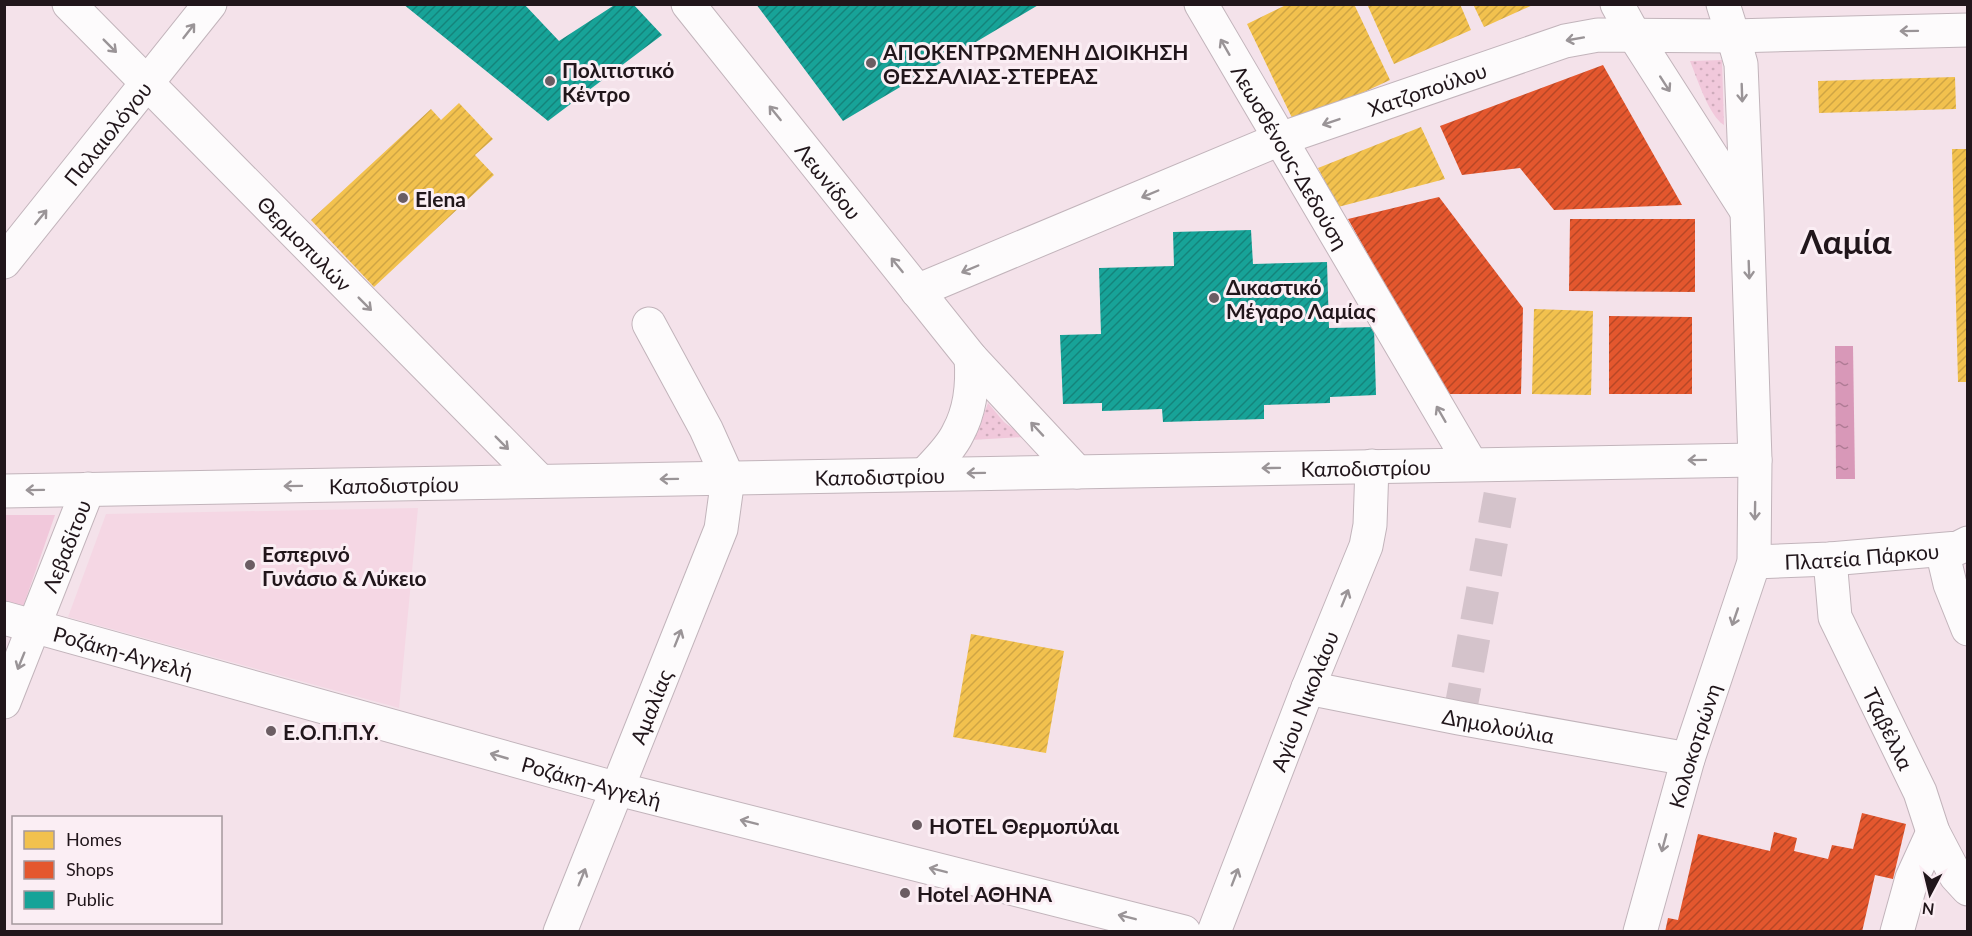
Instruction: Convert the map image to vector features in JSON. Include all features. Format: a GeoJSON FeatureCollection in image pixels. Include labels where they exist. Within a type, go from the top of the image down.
{"type":"FeatureCollection","features":[{"type":"Feature","properties":{"kind":"street","name":"Θερμοπυλών"},"geometry":{"type":"LineString","coordinates":[[69,4],[540,481]]}},
{"type":"Feature","properties":{"kind":"street","name":"Παλαιολόγου"},"geometry":{"type":"LineString","coordinates":[[10,246],[148,84],[210,4]]}},
{"type":"Feature","properties":{"kind":"street","name":"Λεωνίδου"},"geometry":{"type":"LineString","coordinates":[[688,4],[971,358],[1077,472]]}},
{"type":"Feature","properties":{"kind":"street","name":"Λεωσθένους-Δεδούση"},"geometry":{"type":"LineString","coordinates":[[1201,4],[1471,464]]}},
{"type":"Feature","properties":{"kind":"street"},"geometry":{"type":"LineString","coordinates":[[1617,4],[1634,35],[1747,211]]}},
{"type":"Feature","properties":{"kind":"street","name":"Κολοκοτρώνη"},"geometry":{"type":"LineString","coordinates":[[1640,932],[1688,759],[1754,562],[1755,460],[1741,64],[1723,4]]}},
{"type":"Feature","properties":{"kind":"street","name":"Χατζοπούλου"},"geometry":{"type":"LineString","coordinates":[[917,291],[1280,140],[1565,41],[1598,35],[1733,36],[1968,30]]}},
{"type":"Feature","properties":{"kind":"street"},"geometry":{"type":"LineString","coordinates":[[650,324],[706,429],[728,478]]}},
{"type":"Feature","properties":{"kind":"street"},"geometry":{"type":"LineString","coordinates":[[926,474],[959,433],[970,393],[971,358]]}},
{"type":"Feature","properties":{"kind":"street","name":"Καποδιστρίου"},"geometry":{"type":"LineString","coordinates":[[4,491],[1755,460]]}},
{"type":"Feature","properties":{"kind":"street","name":"Αγίου Νικολάου"},"geometry":{"type":"LineString","coordinates":[[1214,932],[1308,688],[1366,546],[1370,525],[1372,466]]}},
{"type":"Feature","properties":{"kind":"street","name":"Αμαλίας"},"geometry":{"type":"LineString","coordinates":[[560,932],[721,529],[728,478]]}},
{"type":"Feature","properties":{"kind":"street","name":"Λεβαδίτου"},"geometry":{"type":"LineString","coordinates":[[4,702],[20,622],[88,489]]}},
{"type":"Feature","properties":{"kind":"street"},"geometry":{"type":"LineString","coordinates":[[1955,546],[1950,584],[1968,629]]}},
{"type":"Feature","properties":{"kind":"street","name":"Πλατεία Πάρκου"},"geometry":{"type":"LineString","coordinates":[[1754,562],[1830,559],[1955,546]]}},
{"type":"Feature","properties":{"kind":"street","name":"Τζαβέλλα"},"geometry":{"type":"LineString","coordinates":[[1830,559],[1835,617],[1920,792],[1934,832],[1962,882]]}},
{"type":"Feature","properties":{"kind":"street","name":"Ροζάκη-Αγγελή"},"geometry":{"type":"LineString","coordinates":[[20,622],[618,789],[1184,932]]}},
{"type":"Feature","properties":{"kind":"street","name":"Δημολούλια"},"geometry":{"type":"LineString","coordinates":[[1308,688],[1688,759]]}},
{"type":"Feature","properties":{"kind":"street"},"geometry":{"type":"LineString","coordinates":[[1897,932],[1911,878],[1934,832]]}},
{"type":"Feature","properties":{"kind":"street"},"geometry":{"type":"LineString","coordinates":[[1911,878],[1928,873],[1962,882]]}},
{"type":"Feature","properties":{"kind":"shaded area"},"geometry":{"type":"Polygon","coordinates":[[[1722,60],[1724,125],[1708,105],[1690,61],[1722,60]]]}},
{"type":"Feature","properties":{"kind":"shaded area"},"geometry":{"type":"Polygon","coordinates":[[[988,403],[1004,422],[1024,437],[971,440],[978,430],[988,403]]]}},
{"type":"Feature","properties":{"kind":"shaded area","name":"Εσπερινό Γυνάσιο & Λύκειο"},"geometry":{"type":"Polygon","coordinates":[[[418,508],[399,708],[68,617],[106,514],[418,508]]]}},
{"type":"Feature","properties":{"kind":"shaded area"},"geometry":{"type":"Polygon","coordinates":[[[5,515],[55,515],[22,610],[5,606],[5,515]]]}},
{"type":"Feature","properties":{"kind":"water"},"geometry":{"type":"Polygon","coordinates":[[[1835,346],[1853,346],[1855,479],[1836,479],[1835,346]]]}},
{"type":"Feature","properties":{"kind":"building: Homes"},"geometry":{"type":"Polygon","coordinates":[[[1288,4],[1354,4],[1390,80],[1295,124],[1247,24],[1288,4]]]}},
{"type":"Feature","properties":{"kind":"building: Homes"},"geometry":{"type":"Polygon","coordinates":[[[1367,4],[1460,4],[1471,30],[1394,64],[1367,4]]]}},
{"type":"Feature","properties":{"kind":"building: Homes"},"geometry":{"type":"Polygon","coordinates":[[[1473,4],[1535,4],[1484,27],[1473,4]]]}},
{"type":"Feature","properties":{"kind":"building: Homes"},"geometry":{"type":"Polygon","coordinates":[[[1955,77],[1956,109],[1819,113],[1818,81],[1955,77]]]}},
{"type":"Feature","properties":{"kind":"building: Homes","name":"Elena"},"geometry":{"type":"Polygon","coordinates":[[[459,103],[493,139],[475,155],[494,175],[374,287],[311,220],[431,109],[441,120],[459,103]]]}},
{"type":"Feature","properties":{"kind":"building: Homes"},"geometry":{"type":"Polygon","coordinates":[[[1421,127],[1445,179],[1338,207],[1318,168],[1421,127]]]}},
{"type":"Feature","properties":{"kind":"building: Homes"},"geometry":{"type":"Polygon","coordinates":[[[1952,149],[1968,149],[1968,382],[1958,382],[1952,149]]]}},
{"type":"Feature","properties":{"kind":"building: Homes"},"geometry":{"type":"Polygon","coordinates":[[[1534,309],[1593,311],[1591,395],[1532,394],[1534,309]]]}},
{"type":"Feature","properties":{"kind":"building: Homes"},"geometry":{"type":"Polygon","coordinates":[[[971,634],[1064,651],[1046,753],[953,737],[971,634]]]}},
{"type":"Feature","properties":{"kind":"building: Shops"},"geometry":{"type":"Polygon","coordinates":[[[1603,65],[1682,205],[1554,210],[1520,168],[1462,175],[1440,126],[1603,65]]]}},
{"type":"Feature","properties":{"kind":"building: Shops"},"geometry":{"type":"Polygon","coordinates":[[[1439,197],[1523,308],[1521,394],[1446,394],[1348,219],[1439,197]]]}},
{"type":"Feature","properties":{"kind":"building: Shops"},"geometry":{"type":"Polygon","coordinates":[[[1570,219],[1695,219],[1695,292],[1569,291],[1570,219]]]}},
{"type":"Feature","properties":{"kind":"building: Shops"},"geometry":{"type":"Polygon","coordinates":[[[1609,316],[1692,317],[1692,394],[1609,394],[1609,316]]]}},
{"type":"Feature","properties":{"kind":"building: Shops"},"geometry":{"type":"Polygon","coordinates":[[[1862,813],[1906,824],[1893,879],[1875,875],[1862,932],[1665,932],[1668,918],[1678,920],[1698,834],[1770,851],[1774,832],[1797,838],[1794,851],[1828,859],[1832,845],[1853,849],[1862,813]]]}},
{"type":"Feature","properties":{"kind":"building: Public","name":"Πολιτιστικό Κέντρο"},"geometry":{"type":"Polygon","coordinates":[[[403,4],[524,4],[559,41],[616,4],[633,4],[662,35],[548,121],[403,4]]]}},
{"type":"Feature","properties":{"kind":"building: Public","name":"ΑΠΟΚΕΝΤΡΩΜΕΝΗ ΔΙΟΙΚΗΣΗ ΘΕΣΣΑΛΙΑΣ-ΣΤΕΡΕΑΣ"},"geometry":{"type":"Polygon","coordinates":[[[756,4],[1040,4],[843,121],[756,4]]]}},
{"type":"Feature","properties":{"kind":"building: Public","name":"Δικαστικό Μέγαρο Λαμίας"},"geometry":{"type":"Polygon","coordinates":[[[1251,230],[1253,264],[1327,262],[1329,328],[1374,327],[1376,395],[1330,397],[1330,403],[1264,405],[1264,419],[1163,422],[1162,409],[1102,411],[1102,403],[1063,404],[1060,335],[1101,334],[1099,268],[1174,266],[1173,232],[1251,230]]]}},
{"type":"Feature","properties":{"kind":"tunnel"},"geometry":{"type":"LineString","coordinates":[[1459,718],[1500,495]]}},
{"type":"Feature","properties":{"kind":"place","name":"ΑΠΟΚΕΝΤΡΩΜΕΝΗ ΔΙΟΙΚΗΣΗ ΘΕΣΣΑΛΙΑΣ-ΣΤΕΡΕΑΣ"},"geometry":{"type":"Point","coordinates":[871,63]}},
{"type":"Feature","properties":{"kind":"place","name":"Πολιτιστικό Κέντρο"},"geometry":{"type":"Point","coordinates":[550,81]}},
{"type":"Feature","properties":{"kind":"place","name":"Elena"},"geometry":{"type":"Point","coordinates":[403,198]}},
{"type":"Feature","properties":{"kind":"place","name":"Δικαστικό Μέγαρο Λαμίας"},"geometry":{"type":"Point","coordinates":[1214,298]}},
{"type":"Feature","properties":{"kind":"place","name":"Εσπερινό Γυνάσιο & Λύκειο"},"geometry":{"type":"Point","coordinates":[250,565]}},
{"type":"Feature","properties":{"kind":"place","name":"Ε.Ο.Π.Π.Υ."},"geometry":{"type":"Point","coordinates":[271,731]}},
{"type":"Feature","properties":{"kind":"place","name":"HOTEL Θερμοπύλαι"},"geometry":{"type":"Point","coordinates":[917,825]}},
{"type":"Feature","properties":{"kind":"place","name":"Hotel ΑΘΗΝΑ"},"geometry":{"type":"Point","coordinates":[905,893]}},
{"type":"Feature","properties":{"kind":"district","name":"Λαμία"},"geometry":{"type":"Point","coordinates":[1846,241]}}]}
